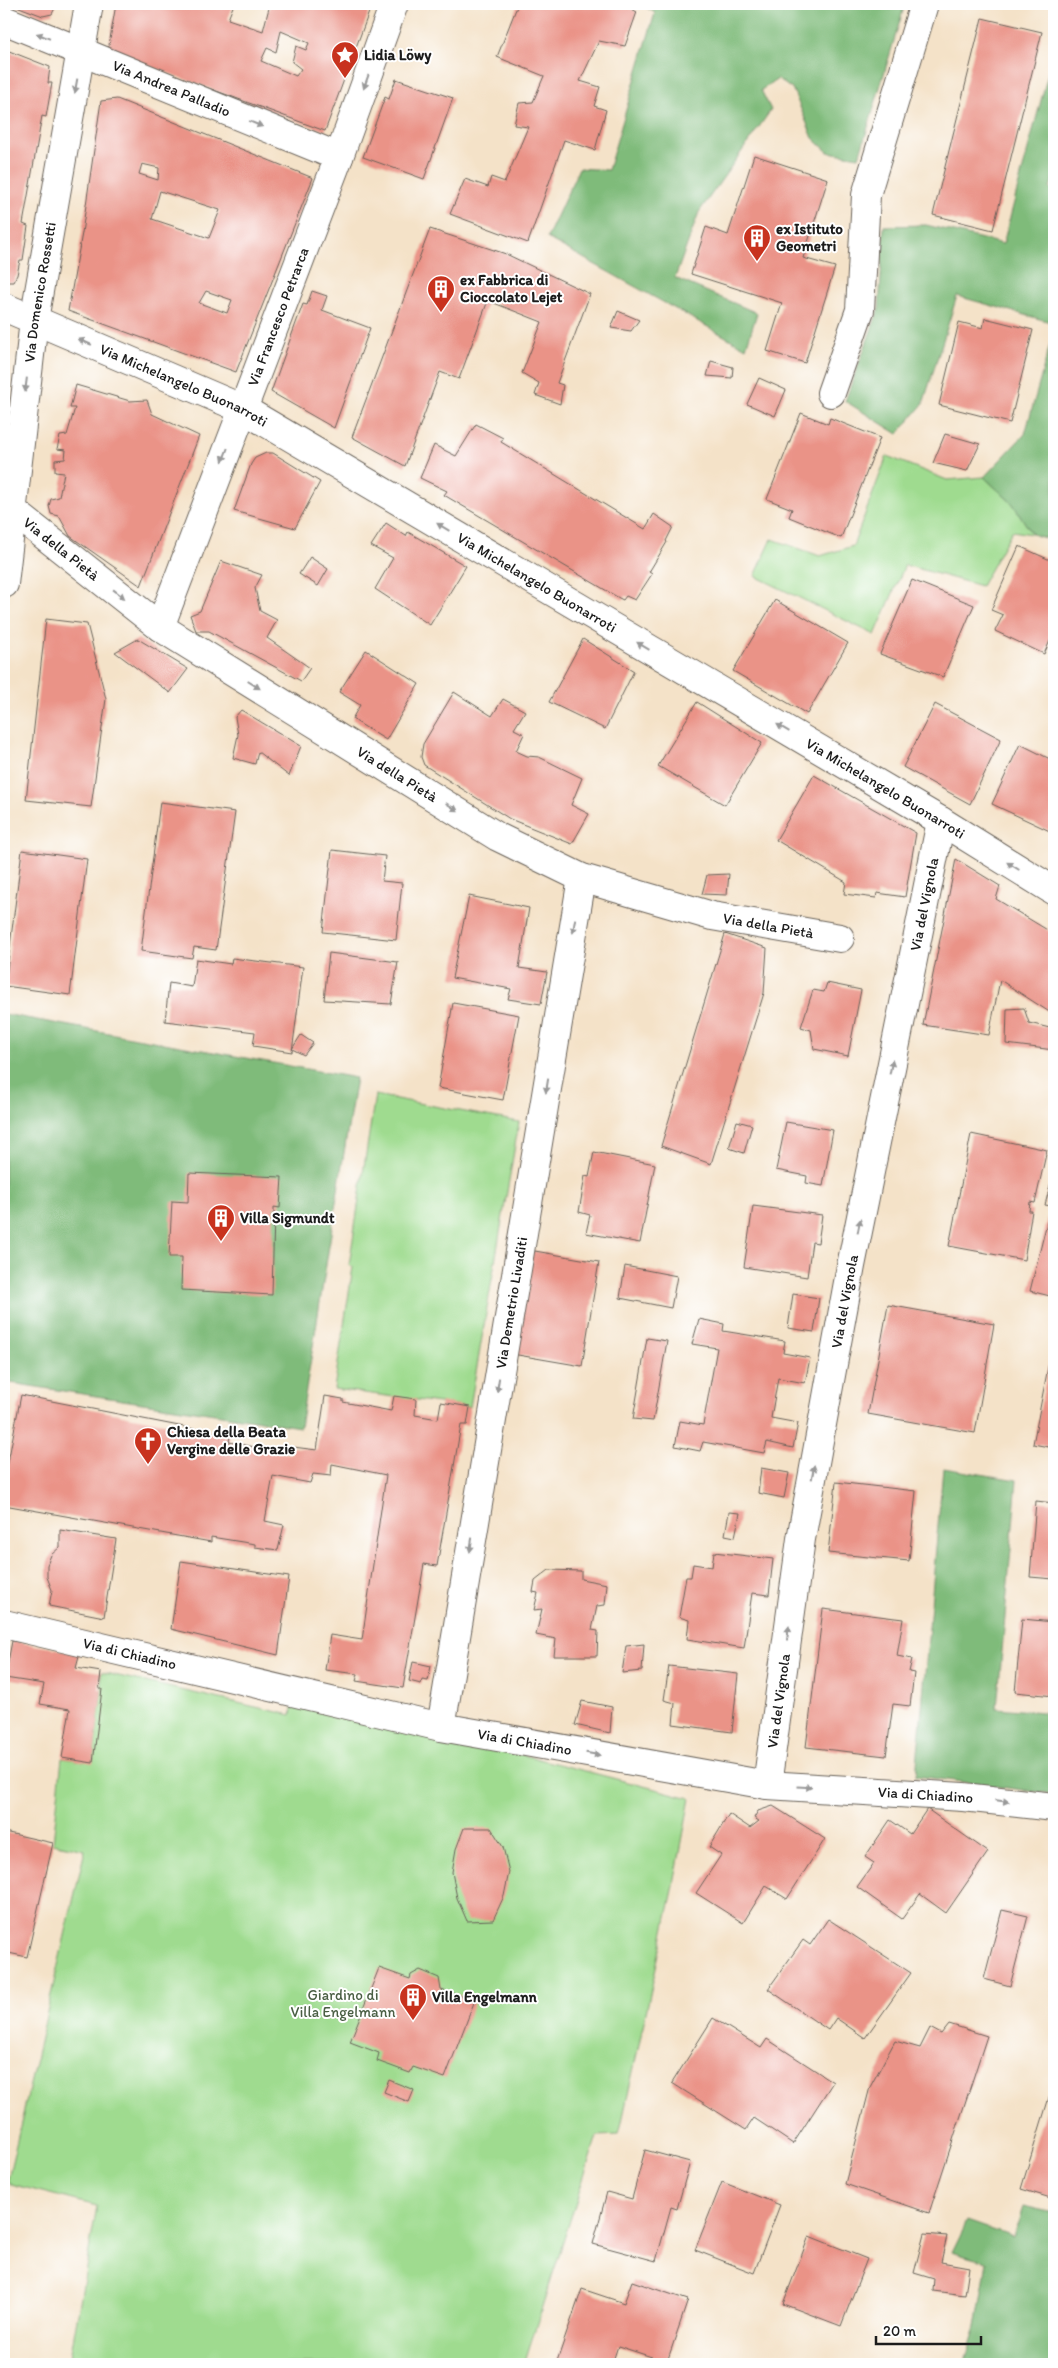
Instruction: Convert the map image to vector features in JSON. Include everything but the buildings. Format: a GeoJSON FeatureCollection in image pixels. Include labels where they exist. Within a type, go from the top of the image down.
{"type":"FeatureCollection","features":[{"type":"Feature","properties":{"kind":"street","name":"Via Domenico Rossetti"},"geometry":{"type":"LineString","coordinates":[[4,584],[8,509],[34,320],[89,4]]}},
{"type":"Feature","properties":{"kind":"street","name":"Via Francesco Petrarca"},"geometry":{"type":"LineString","coordinates":[[160,627],[339,157],[394,4]]}},
{"type":"Feature","properties":{"kind":"street"},"geometry":{"type":"LineString","coordinates":[[831,393],[860,310],[866,194],[924,4]]}},
{"type":"Feature","properties":{"kind":"street","name":"Via Andrea Palladio"},"geometry":{"type":"LineString","coordinates":[[4,20],[339,157]]}},
{"type":"Feature","properties":{"kind":"street","name":"Via Michelangelo Buonarroti"},"geometry":{"type":"LineString","coordinates":[[4,307],[243,409],[941,821],[1054,891]]}},
{"type":"Feature","properties":{"kind":"street","name":"Via della Pietà"},"geometry":{"type":"LineString","coordinates":[[8,509],[160,627],[498,837],[582,878],[712,916],[840,938]]}},
{"type":"Feature","properties":{"kind":"street","name":"Via del Vignola"},"geometry":{"type":"LineString","coordinates":[[767,1785],[805,1520],[853,1257],[941,821]]}},
{"type":"Feature","properties":{"kind":"street","name":"Via Demetrio Livaditi"},"geometry":{"type":"LineString","coordinates":[[441,1727],[582,878]]}},
{"type":"Feature","properties":{"kind":"street","name":"Via di Chiadino"},"geometry":{"type":"LineString","coordinates":[[4,1624],[441,1727],[767,1785],[946,1795],[1054,1807]]}},
{"type":"Feature","properties":{"kind":"green space"},"geometry":{"type":"Polygon","coordinates":[[[641,4],[905,4],[859,157],[828,152],[813,138],[793,90],[778,79],[761,90],[771,110],[699,212],[675,278],[757,313],[746,348],[547,238],[579,168],[608,170],[655,13],[641,4]]]}},
{"type":"Feature","properties":{"kind":"green space"},"geometry":{"type":"Polygon","coordinates":[[[1054,51],[1054,175],[1050,188],[1054,190],[1054,323],[957,296],[923,404],[898,434],[845,401],[879,309],[884,226],[926,225],[1003,244],[1054,51]]]}},
{"type":"Feature","properties":{"kind":"green space"},"geometry":{"type":"Polygon","coordinates":[[[1054,330],[1054,541],[1032,534],[1013,504],[984,477],[1025,434],[1054,330]]]}},
{"type":"Feature","properties":{"kind":"green space"},"geometry":{"type":"Polygon","coordinates":[[[887,456],[947,480],[984,477],[1013,504],[1032,534],[1012,531],[981,586],[905,565],[875,635],[755,576],[772,539],[820,556],[853,546],[887,456]]]}},
{"type":"Feature","properties":{"kind":"green space"},"geometry":{"type":"Polygon","coordinates":[[[4,1014],[356,1078],[300,1427],[4,1382],[4,1014]]]}},
{"type":"Feature","properties":{"kind":"green space"},"geometry":{"type":"Polygon","coordinates":[[[375,1095],[519,1122],[470,1407],[334,1389],[353,1267],[349,1265],[375,1095]]]}},
{"type":"Feature","properties":{"kind":"green space"},"geometry":{"type":"Polygon","coordinates":[[[943,1468],[1017,1480],[997,1708],[1054,1713],[1054,1794],[916,1776],[943,1468]]]}},
{"type":"Feature","properties":{"kind":"green space","name":"Giardino di Villa Engelmann"},"geometry":{"type":"Polygon","coordinates":[[[101,1672],[291,1715],[294,1696],[690,1798],[673,1890],[619,2135],[597,2136],[524,2364],[69,2364],[97,2206],[7,2183],[85,1850],[53,1843],[62,1758],[93,1762],[102,1689],[101,1672]]]}},
{"type":"Feature","properties":{"kind":"green space"},"geometry":{"type":"Polygon","coordinates":[[[1023,2206],[1054,2213],[1054,2364],[964,2364],[976,2327],[987,2262],[952,2252],[967,2221],[1013,2237],[1023,2206]]]}},
{"type":"Feature","properties":{"kind":"place","name":"Lidia Löwy"},"geometry":{"type":"Point","coordinates":[345,79]}},
{"type":"Feature","properties":{"kind":"place","name":"ex Istituto Geometri"},"geometry":{"type":"Point","coordinates":[757,262]}},
{"type":"Feature","properties":{"kind":"place","name":"ex Fabbrica di Cioccolato Lejet"},"geometry":{"type":"Point","coordinates":[441,313]}},
{"type":"Feature","properties":{"kind":"place","name":"Villa Sigmundt"},"geometry":{"type":"Point","coordinates":[221,1242]}},
{"type":"Feature","properties":{"kind":"place","name":"Chiesa della Beata Vergine delle Grazie"},"geometry":{"type":"Point","coordinates":[148,1465]}},
{"type":"Feature","properties":{"kind":"place","name":"Villa Engelmann"},"geometry":{"type":"Point","coordinates":[413,2021]}}]}
